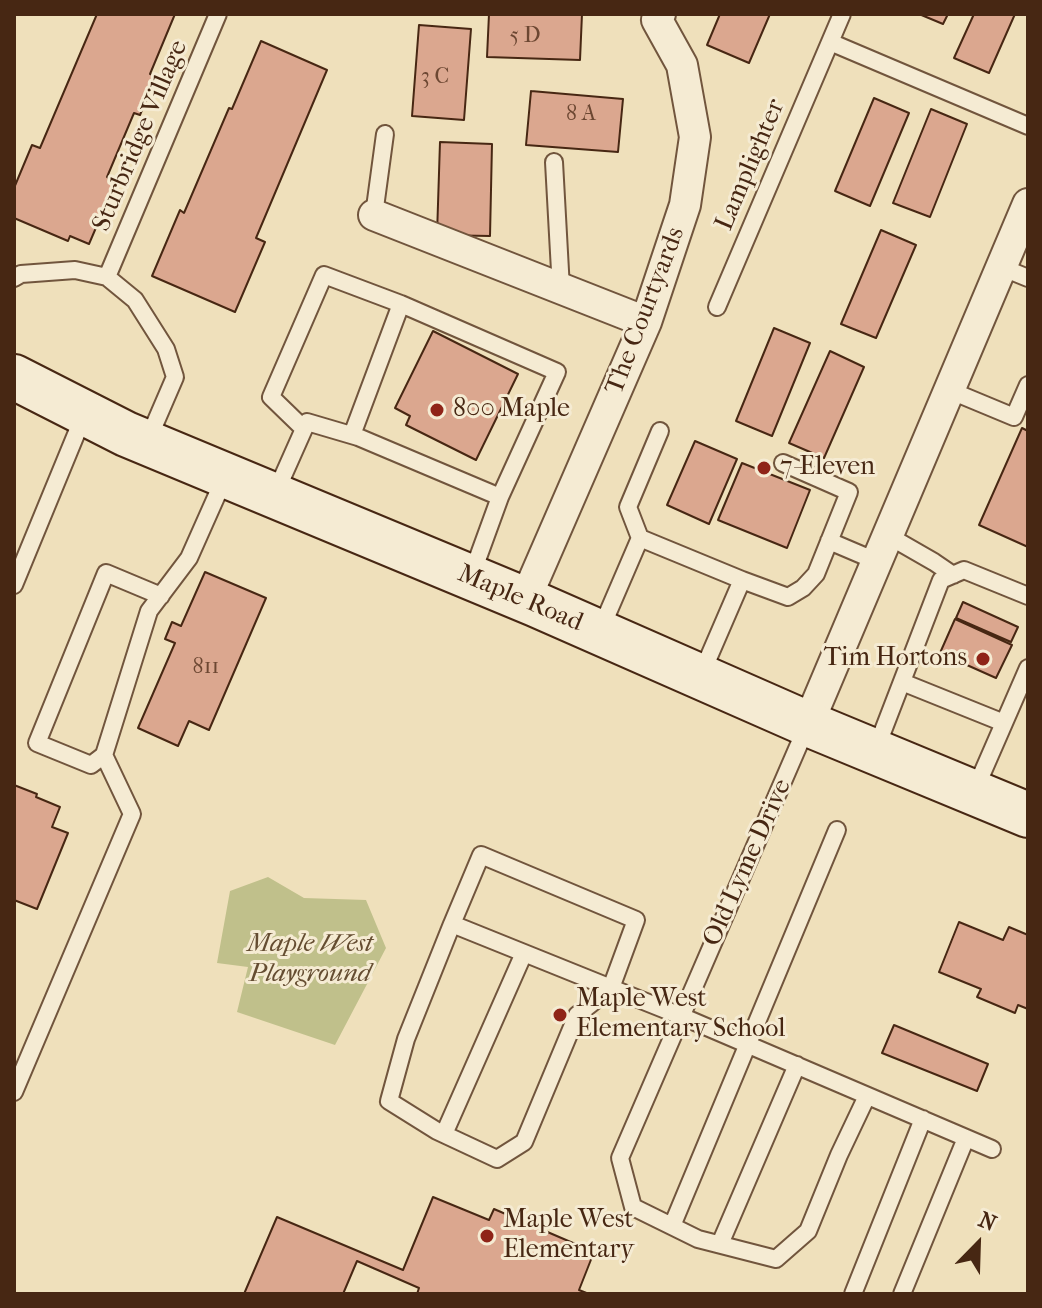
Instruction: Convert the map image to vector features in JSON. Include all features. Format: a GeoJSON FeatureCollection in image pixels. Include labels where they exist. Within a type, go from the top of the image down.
{"type":"FeatureCollection","features":[{"type":"Feature","properties":{"kind":"main road","name":"Maple Road"},"geometry":{"type":"LineString","coordinates":[[14,377],[147,443],[471,577],[808,724],[1028,815]]}},
{"type":"Feature","properties":{"kind":"street","name":"The Courtyards"},"geometry":{"type":"LineString","coordinates":[[525,600],[646,322],[685,205],[695,137],[682,65],[657,20],[660,14]]}},
{"type":"Feature","properties":{"kind":"street","name":"Old Lyme Drive"},"geometry":{"type":"LineString","coordinates":[[808,724],[949,390],[1015,272],[1028,204]]}},
{"type":"Feature","properties":{"kind":"street"},"geometry":{"type":"LineString","coordinates":[[374,215],[646,322]]}},
{"type":"Feature","properties":{"kind":"lane","name":"Sturbridge Village"},"geometry":{"type":"LineString","coordinates":[[107,277],[218,14]]}},
{"type":"Feature","properties":{"kind":"lane","name":"Lamplighter"},"geometry":{"type":"LineString","coordinates":[[717,307],[842,14]]}},
{"type":"Feature","properties":{"kind":"lane"},"geometry":{"type":"LineString","coordinates":[[830,42],[1028,126]]}},
{"type":"Feature","properties":{"kind":"lane"},"geometry":{"type":"LineString","coordinates":[[374,215],[385,134]]}},
{"type":"Feature","properties":{"kind":"lane"},"geometry":{"type":"LineString","coordinates":[[554,162],[561,289]]}},
{"type":"Feature","properties":{"kind":"lane"},"geometry":{"type":"LineString","coordinates":[[14,278],[21,274],[75,270],[107,277],[135,300],[166,349],[175,377],[147,443]]}},
{"type":"Feature","properties":{"kind":"lane"},"geometry":{"type":"LineString","coordinates":[[304,429],[271,397],[324,275],[401,304],[557,372],[500,497],[471,577]]}},
{"type":"Feature","properties":{"kind":"lane"},"geometry":{"type":"LineString","coordinates":[[352,435],[401,304]]}},
{"type":"Feature","properties":{"kind":"lane"},"geometry":{"type":"LineString","coordinates":[[949,390],[1014,417],[1028,385]]}},
{"type":"Feature","properties":{"kind":"lane"},"geometry":{"type":"LineString","coordinates":[[14,585],[85,414]]}},
{"type":"Feature","properties":{"kind":"lane"},"geometry":{"type":"LineString","coordinates":[[274,496],[307,422],[352,435],[500,497]]}},
{"type":"Feature","properties":{"kind":"lane"},"geometry":{"type":"LineString","coordinates":[[599,632],[640,538],[628,507],[660,431]]}},
{"type":"Feature","properties":{"kind":"lane"},"geometry":{"type":"LineString","coordinates":[[640,538],[788,597],[803,588],[816,574],[849,492],[783,463]]}},
{"type":"Feature","properties":{"kind":"lane"},"geometry":{"type":"LineString","coordinates":[[161,596],[106,573],[37,743],[91,765],[104,755],[149,611],[161,596],[189,558],[226,476]]}},
{"type":"Feature","properties":{"kind":"lane"},"geometry":{"type":"LineString","coordinates":[[829,541],[882,548],[934,562],[953,575]]}},
{"type":"Feature","properties":{"kind":"lane"},"geometry":{"type":"LineString","coordinates":[[874,752],[941,580],[964,570],[1028,596]]}},
{"type":"Feature","properties":{"kind":"lane"},"geometry":{"type":"LineString","coordinates":[[700,677],[742,580]]}},
{"type":"Feature","properties":{"kind":"lane"},"geometry":{"type":"LineString","coordinates":[[973,793],[1028,668]]}},
{"type":"Feature","properties":{"kind":"lane"},"geometry":{"type":"LineString","coordinates":[[902,682],[1004,723]]}},
{"type":"Feature","properties":{"kind":"lane","name":"Old Lyme Drive"},"geometry":{"type":"LineString","coordinates":[[808,724],[620,1158],[633,1207],[698,1239],[776,1259],[808,1231],[867,1096]]}},
{"type":"Feature","properties":{"kind":"lane"},"geometry":{"type":"LineString","coordinates":[[14,1092],[132,814],[104,755]]}},
{"type":"Feature","properties":{"kind":"lane"},"geometry":{"type":"LineString","coordinates":[[672,1226],[837,830]]}},
{"type":"Feature","properties":{"kind":"lane"},"geometry":{"type":"LineString","coordinates":[[481,855],[636,920],[611,988],[577,1015],[524,1142],[497,1159],[444,1134],[389,1101],[406,1039],[452,924],[481,855]]}},
{"type":"Feature","properties":{"kind":"lane"},"geometry":{"type":"LineString","coordinates":[[452,924],[681,1016],[992,1149]]}},
{"type":"Feature","properties":{"kind":"lane"},"geometry":{"type":"LineString","coordinates":[[444,1134],[524,953]]}},
{"type":"Feature","properties":{"kind":"lane"},"geometry":{"type":"LineString","coordinates":[[720,1244],[797,1065]]}},
{"type":"Feature","properties":{"kind":"lane"},"geometry":{"type":"LineString","coordinates":[[853,1294],[923,1119]]}},
{"type":"Feature","properties":{"kind":"lane"},"geometry":{"type":"LineString","coordinates":[[902,1294],[966,1138]]}},
{"type":"Feature","properties":{"kind":"green space","name":"Maple West Playground"},"geometry":{"type":"Polygon","coordinates":[[[268,877],[304,898],[366,900],[386,948],[335,1045],[237,1012],[248,967],[217,963],[230,891],[268,877]]]}},
{"type":"Feature","properties":{"kind":"building"},"geometry":{"type":"Polygon","coordinates":[[[97,14],[175,14],[150,74],[156,76],[140,115],[134,113],[107,177],[116,181],[89,244],[70,236],[68,241],[14,218],[14,188],[32,145],[40,148],[97,14]]]}},
{"type":"Feature","properties":{"kind":"building"},"geometry":{"type":"Polygon","coordinates":[[[489,14],[582,14],[580,60],[487,57],[489,14]]]}},
{"type":"Feature","properties":{"kind":"building"},"geometry":{"type":"Polygon","coordinates":[[[720,14],[770,14],[749,63],[707,45],[720,14]]]}},
{"type":"Feature","properties":{"kind":"building"},"geometry":{"type":"Polygon","coordinates":[[[919,14],[948,14],[943,24],[919,14]]]}},
{"type":"Feature","properties":{"kind":"building"},"geometry":{"type":"Polygon","coordinates":[[[974,14],[1015,14],[989,73],[954,58],[974,14]]]}},
{"type":"Feature","properties":{"kind":"building"},"geometry":{"type":"Polygon","coordinates":[[[419,25],[471,29],[464,120],[412,116],[419,25]]]}},
{"type":"Feature","properties":{"kind":"building"},"geometry":{"type":"Polygon","coordinates":[[[261,41],[327,70],[256,238],[265,242],[235,312],[152,276],[180,210],[184,213],[261,41]]]}},
{"type":"Feature","properties":{"kind":"building"},"geometry":{"type":"Polygon","coordinates":[[[531,91],[623,99],[618,152],[526,145],[531,91]]]}},
{"type":"Feature","properties":{"kind":"building"},"geometry":{"type":"Polygon","coordinates":[[[874,98],[909,113],[870,206],[835,191],[874,98]]]}},
{"type":"Feature","properties":{"kind":"building"},"geometry":{"type":"Polygon","coordinates":[[[931,109],[967,124],[930,217],[893,203],[931,109]]]}},
{"type":"Feature","properties":{"kind":"building"},"geometry":{"type":"Polygon","coordinates":[[[440,142],[492,144],[490,236],[437,235],[440,142]]]}},
{"type":"Feature","properties":{"kind":"building"},"geometry":{"type":"Polygon","coordinates":[[[881,230],[916,245],[876,338],[841,324],[881,230]]]}},
{"type":"Feature","properties":{"kind":"building"},"geometry":{"type":"Polygon","coordinates":[[[774,328],[810,343],[772,436],[736,421],[774,328]]]}},
{"type":"Feature","properties":{"kind":"building"},"geometry":{"type":"Polygon","coordinates":[[[433,331],[518,374],[476,460],[406,425],[410,416],[395,408],[433,331]]]}},
{"type":"Feature","properties":{"kind":"building"},"geometry":{"type":"Polygon","coordinates":[[[830,351],[864,367],[824,458],[789,443],[830,351]]]}},
{"type":"Feature","properties":{"kind":"building"},"geometry":{"type":"Polygon","coordinates":[[[1022,428],[1028,431],[1028,547],[979,525],[1022,428]]]}},
{"type":"Feature","properties":{"kind":"building"},"geometry":{"type":"Polygon","coordinates":[[[695,441],[737,459],[709,524],[667,505],[695,441]]]}},
{"type":"Feature","properties":{"kind":"building"},"geometry":{"type":"Polygon","coordinates":[[[742,463],[810,490],[787,548],[718,520],[742,463]]]}},
{"type":"Feature","properties":{"kind":"building"},"geometry":{"type":"Polygon","coordinates":[[[205,572],[266,598],[209,730],[189,721],[178,746],[138,728],[175,643],[165,639],[172,622],[181,626],[205,572]]]}},
{"type":"Feature","properties":{"kind":"building"},"geometry":{"type":"Polygon","coordinates":[[[963,602],[1018,627],[1011,642],[956,618],[963,602]]]}},
{"type":"Feature","properties":{"kind":"building"},"geometry":{"type":"Polygon","coordinates":[[[955,619],[1012,645],[996,678],[940,653],[955,619]]]}},
{"type":"Feature","properties":{"kind":"building"},"geometry":{"type":"Polygon","coordinates":[[[14,785],[60,807],[52,827],[68,833],[37,909],[14,900],[14,785]]]}},
{"type":"Feature","properties":{"kind":"building"},"geometry":{"type":"Polygon","coordinates":[[[959,922],[1003,940],[1009,927],[1028,935],[1028,1009],[1018,1005],[1015,1013],[977,997],[981,989],[939,972],[959,922]]]}},
{"type":"Feature","properties":{"kind":"building"},"geometry":{"type":"Polygon","coordinates":[[[894,1025],[988,1064],[977,1091],[882,1053],[894,1025]]]}},
{"type":"Feature","properties":{"kind":"building","name":"Maple West Elementary"},"geometry":{"type":"Polygon","coordinates":[[[433,1197],[489,1220],[494,1209],[594,1252],[579,1290],[589,1294],[417,1294],[419,1288],[357,1261],[343,1294],[244,1294],[277,1217],[403,1270],[433,1197]]]}},
{"type":"Feature","properties":{"kind":"place","name":"800 Maple"},"geometry":{"type":"Point","coordinates":[437,410]}},
{"type":"Feature","properties":{"kind":"place","name":"7-Eleven"},"geometry":{"type":"Point","coordinates":[764,468]}},
{"type":"Feature","properties":{"kind":"place","name":"Tim Hortons"},"geometry":{"type":"Point","coordinates":[983,659]}},
{"type":"Feature","properties":{"kind":"place","name":"Maple West Elementary School"},"geometry":{"type":"Point","coordinates":[560,1015]}},
{"type":"Feature","properties":{"kind":"place","name":"Maple West Elementary"},"geometry":{"type":"Point","coordinates":[487,1236]}}]}
